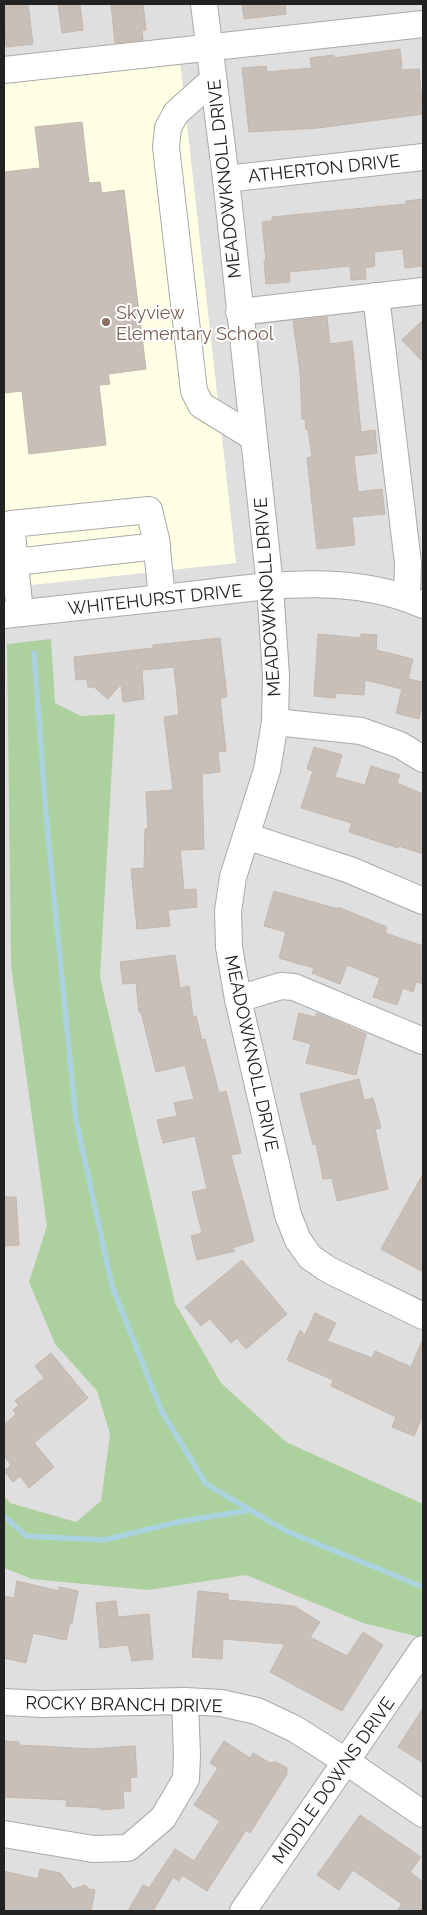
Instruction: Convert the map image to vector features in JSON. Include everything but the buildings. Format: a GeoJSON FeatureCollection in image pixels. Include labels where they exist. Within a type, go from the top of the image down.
{"type":"FeatureCollection","features":[{"type":"Feature","properties":{"kind":"street","name":"MEADOWKNOLL DRIVE"},"geometry":{"type":"LineString","coordinates":[[204,4],[226,179],[270,586],[276,676],[275,722],[267,770],[233,877],[228,911],[229,947],[238,999],[288,1214],[298,1240],[310,1257],[329,1270],[423,1316]]}},
{"type":"Feature","properties":{"kind":"street"},"geometry":{"type":"LineString","coordinates":[[4,70],[210,49],[423,24]]}},
{"type":"Feature","properties":{"kind":"street"},"geometry":{"type":"LineString","coordinates":[[213,80],[176,113],[168,128],[166,147],[194,391],[201,405],[254,437]]}},
{"type":"Feature","properties":{"kind":"street","name":"ATHERTON DRIVE"},"geometry":{"type":"LineString","coordinates":[[226,179],[423,157]]}},
{"type":"Feature","properties":{"kind":"street"},"geometry":{"type":"LineString","coordinates":[[240,312],[423,291]]}},
{"type":"Feature","properties":{"kind":"street"},"geometry":{"type":"LineString","coordinates":[[376,296],[408,563],[415,602]]}},
{"type":"Feature","properties":{"kind":"street"},"geometry":{"type":"LineString","coordinates":[[12,614],[15,562],[11,524],[150,510],[157,546],[162,598]]}},
{"type":"Feature","properties":{"kind":"street"},"geometry":{"type":"LineString","coordinates":[[15,562],[157,546]]}},
{"type":"Feature","properties":{"kind":"street","name":"WHITEHURST DRIVE"},"geometry":{"type":"LineString","coordinates":[[12,614],[270,586],[333,585],[381,591],[415,602]]}},
{"type":"Feature","properties":{"kind":"street"},"geometry":{"type":"LineString","coordinates":[[275,722],[361,731],[400,745],[423,759]]}},
{"type":"Feature","properties":{"kind":"street"},"geometry":{"type":"LineString","coordinates":[[246,836],[350,870],[423,901]]}},
{"type":"Feature","properties":{"kind":"street"},"geometry":{"type":"LineString","coordinates":[[238,999],[281,986],[294,987],[423,1041]]}},
{"type":"Feature","properties":{"kind":"street","name":"MIDDLE DOWNS DRIVE"},"geometry":{"type":"LineString","coordinates":[[243,1911],[423,1649]]}},
{"type":"Feature","properties":{"kind":"street"},"geometry":{"type":"LineString","coordinates":[[4,1834],[93,1849],[128,1848],[163,1818],[186,1779],[185,1701]]}},
{"type":"Feature","properties":{"kind":"street","name":"ROCKY BRANCH DRIVE"},"geometry":{"type":"LineString","coordinates":[[4,1702],[42,1704],[185,1701],[221,1703],[256,1711],[295,1729],[423,1814]]}},
{"type":"Feature","properties":{"kind":"shaded area"},"geometry":{"type":"Polygon","coordinates":[[[4,4],[423,4],[423,1911],[4,1911],[4,4]]]}},
{"type":"Feature","properties":{"kind":"shaded area","name":"Skyview Elementary School"},"geometry":{"type":"Polygon","coordinates":[[[180,62],[236,563],[4,588],[4,81],[180,62]]]}},
{"type":"Feature","properties":{"kind":"green space"},"geometry":{"type":"Polygon","coordinates":[[[51,639],[55,703],[81,716],[115,714],[100,977],[175,1303],[221,1383],[286,1442],[423,1504],[423,1638],[363,1623],[246,1575],[148,1590],[32,1579],[4,1568],[4,1496],[10,1503],[76,1522],[101,1501],[110,1434],[97,1391],[55,1344],[29,1282],[47,1226],[11,965],[7,644],[51,639]]]}},
{"type":"Feature","properties":{"kind":"waterway"},"geometry":{"type":"LineString","coordinates":[[34,653],[46,815],[76,1120],[112,1286],[162,1412],[206,1484],[286,1531],[423,1587]]}},
{"type":"Feature","properties":{"kind":"waterway"},"geometry":{"type":"LineString","coordinates":[[4,1516],[26,1536],[104,1540],[178,1522],[250,1510]]}},
{"type":"Feature","properties":{"kind":"place","name":"Skyview Elementary School"},"geometry":{"type":"Point","coordinates":[106,322]}}]}
